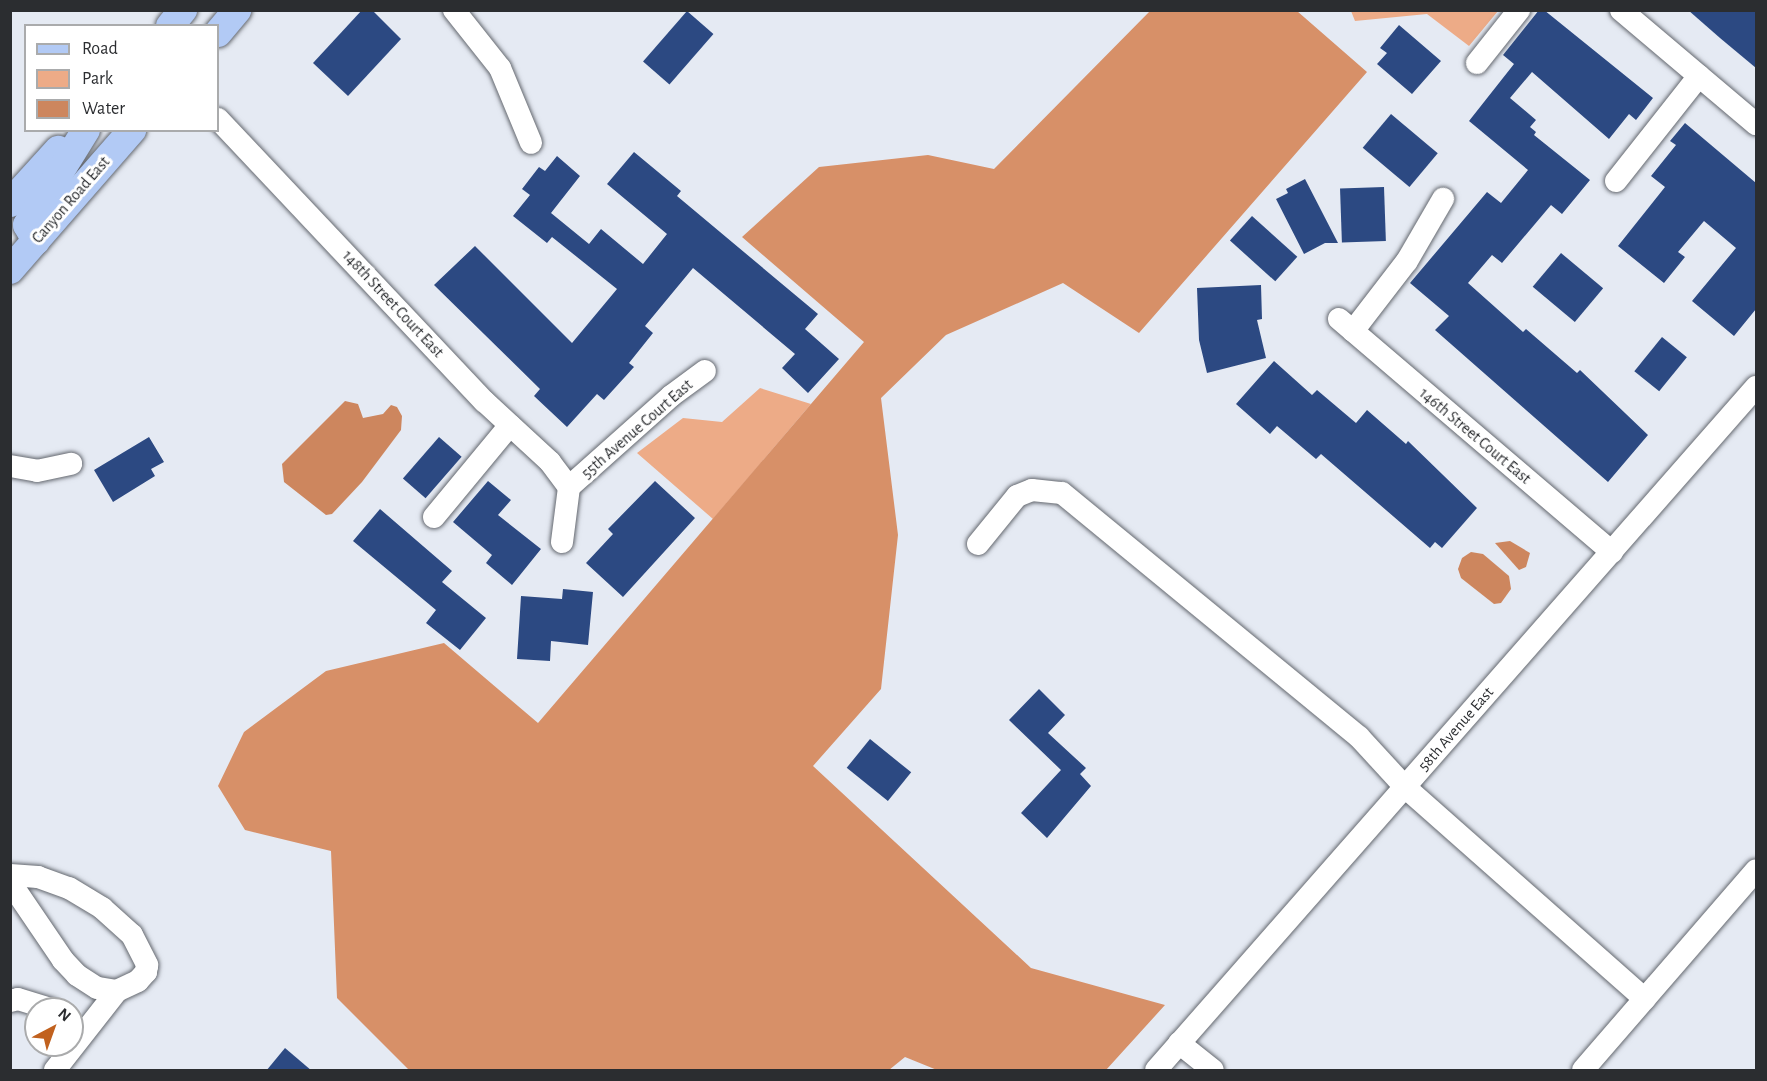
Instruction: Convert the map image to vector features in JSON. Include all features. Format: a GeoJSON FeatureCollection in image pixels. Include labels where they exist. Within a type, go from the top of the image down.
{"type":"FeatureCollection","features":[{"type":"Feature","properties":{"kind":"main road"},"geometry":{"type":"LineString","coordinates":[[172,24],[183,10]]}},
{"type":"Feature","properties":{"kind":"main road"},"geometry":{"type":"LineString","coordinates":[[219,32],[237,10]]}},
{"type":"Feature","properties":{"kind":"main road"},"geometry":{"type":"LineString","coordinates":[[10,203],[73,132]]}},
{"type":"Feature","properties":{"kind":"main road"},"geometry":{"type":"LineString","coordinates":[[36,241],[27,225],[85,132]]}},
{"type":"Feature","properties":{"kind":"main road","name":"Canyon Road East"},"geometry":{"type":"LineString","coordinates":[[10,270],[130,132]]}},
{"type":"Feature","properties":{"kind":"street"},"geometry":{"type":"LineString","coordinates":[[454,10],[500,68],[531,144]]}},
{"type":"Feature","properties":{"kind":"street"},"geometry":{"type":"LineString","coordinates":[[1477,63],[1519,10]]}},
{"type":"Feature","properties":{"kind":"street"},"geometry":{"type":"LineString","coordinates":[[1622,10],[1756,124]]}},
{"type":"Feature","properties":{"kind":"street"},"geometry":{"type":"LineString","coordinates":[[1616,181],[1699,76]]}},
{"type":"Feature","properties":{"kind":"street","name":"148th Street Court East"},"geometry":{"type":"LineString","coordinates":[[219,120],[510,425],[550,462],[569,488]]}},
{"type":"Feature","properties":{"kind":"street","name":"146th Street Court East"},"geometry":{"type":"LineString","coordinates":[[1443,199],[1407,261],[1346,325],[1612,552]]}},
{"type":"Feature","properties":{"kind":"street","name":"55th Avenue Court East"},"geometry":{"type":"LineString","coordinates":[[569,488],[670,396],[705,371]]}},
{"type":"Feature","properties":{"kind":"street","name":"58th Avenue East"},"geometry":{"type":"LineString","coordinates":[[1156,1071],[1756,387]]}},
{"type":"Feature","properties":{"kind":"street"},"geometry":{"type":"LineString","coordinates":[[434,517],[510,425]]}},
{"type":"Feature","properties":{"kind":"street"},"geometry":{"type":"LineString","coordinates":[[10,466],[37,471],[71,464]]}},
{"type":"Feature","properties":{"kind":"street"},"geometry":{"type":"LineString","coordinates":[[562,542],[569,488]]}},
{"type":"Feature","properties":{"kind":"street"},"geometry":{"type":"LineString","coordinates":[[978,544],[1017,496],[1032,490],[1062,493],[1359,737],[1405,787],[1645,999]]}},
{"type":"Feature","properties":{"kind":"street"},"geometry":{"type":"LineString","coordinates":[[1583,1071],[1756,870]]}},
{"type":"Feature","properties":{"kind":"street"},"geometry":{"type":"LineString","coordinates":[[10,875],[38,877],[69,888],[102,908],[132,935],[147,965],[146,972],[138,981],[117,991],[84,1021]]}},
{"type":"Feature","properties":{"kind":"street"},"geometry":{"type":"LineString","coordinates":[[10,882],[63,960],[78,975],[98,988],[117,991]]}},
{"type":"Feature","properties":{"kind":"street"},"geometry":{"type":"LineString","coordinates":[[1179,1043],[1213,1071]]}},
{"type":"Feature","properties":{"kind":"street"},"geometry":{"type":"LineString","coordinates":[[55,1071],[63,1057]]}},
{"type":"Feature","properties":{"kind":"green space"},"geometry":{"type":"Polygon","coordinates":[[[1351,11],[1498,11],[1469,46],[1427,14],[1355,21],[1351,11]]]}},
{"type":"Feature","properties":{"kind":"green space"},"geometry":{"type":"Polygon","coordinates":[[[760,388],[811,404],[713,519],[637,453],[683,418],[722,422],[760,388]]]}},
{"type":"Feature","properties":{"kind":"shaded area"},"geometry":{"type":"Polygon","coordinates":[[[1150,11],[1297,11],[1367,72],[1139,333],[1063,283],[946,335],[881,398],[898,535],[881,689],[813,766],[1031,968],[1165,1005],[1106,1070],[937,1070],[905,1057],[889,1070],[409,1070],[337,998],[331,851],[245,830],[218,786],[244,732],[326,671],[444,643],[538,723],[864,342],[742,237],[819,167],[928,155],[994,169],[1150,11]]]}},
{"type":"Feature","properties":{"kind":"water"},"geometry":{"type":"Polygon","coordinates":[[[345,401],[358,404],[363,418],[383,414],[391,405],[397,407],[402,416],[401,430],[362,482],[332,514],[326,515],[284,482],[282,464],[345,401]]]}},
{"type":"Feature","properties":{"kind":"water"},"geometry":{"type":"Polygon","coordinates":[[[1510,541],[1530,553],[1526,567],[1519,570],[1495,543],[1510,541]]]}},
{"type":"Feature","properties":{"kind":"water"},"geometry":{"type":"Polygon","coordinates":[[[1471,552],[1483,554],[1509,576],[1511,589],[1501,603],[1494,604],[1461,578],[1458,569],[1462,558],[1471,552]]]}},
{"type":"Feature","properties":{"kind":"building"},"geometry":{"type":"Polygon","coordinates":[[[362,10],[372,10],[401,39],[348,96],[313,63],[362,10]]]}},
{"type":"Feature","properties":{"kind":"building"},"geometry":{"type":"Polygon","coordinates":[[[1539,10],[1544,10],[1653,98],[1636,120],[1629,114],[1609,139],[1532,72],[1510,98],[1536,120],[1530,127],[1536,132],[1534,135],[1590,180],[1562,214],[1551,205],[1502,263],[1492,255],[1468,283],[1523,332],[1526,329],[1577,373],[1580,370],[1648,435],[1608,482],[1435,330],[1449,316],[1410,283],[1487,192],[1501,203],[1528,170],[1469,121],[1514,64],[1503,55],[1539,10]]]}},
{"type":"Feature","properties":{"kind":"building"},"geometry":{"type":"Polygon","coordinates":[[[1688,10],[1756,10],[1756,68],[1720,38],[1688,10]]]}},
{"type":"Feature","properties":{"kind":"building"},"geometry":{"type":"Polygon","coordinates":[[[687,11],[713,34],[669,85],[643,62],[687,11]]]}},
{"type":"Feature","properties":{"kind":"building"},"geometry":{"type":"Polygon","coordinates":[[[1399,25],[1441,61],[1412,94],[1377,64],[1387,53],[1380,48],[1399,25]]]}},
{"type":"Feature","properties":{"kind":"building"},"geometry":{"type":"Polygon","coordinates":[[[1391,114],[1438,153],[1409,187],[1363,148],[1391,114]]]}},
{"type":"Feature","properties":{"kind":"building"},"geometry":{"type":"Polygon","coordinates":[[[1685,123],[1756,183],[1756,309],[1734,336],[1692,301],[1736,248],[1704,221],[1678,252],[1685,257],[1664,283],[1618,246],[1665,187],[1651,176],[1676,145],[1670,141],[1685,123]]]}},
{"type":"Feature","properties":{"kind":"building"},"geometry":{"type":"Polygon","coordinates":[[[634,152],[681,191],[677,196],[818,314],[805,329],[839,359],[808,393],[782,368],[795,354],[693,268],[645,326],[653,333],[629,363],[634,367],[604,400],[597,394],[567,427],[534,396],[540,389],[434,285],[475,246],[572,343],[617,289],[552,237],[547,243],[513,216],[530,195],[522,189],[539,167],[545,171],[557,156],[580,176],[551,213],[589,244],[601,229],[643,264],[667,234],[607,184],[634,152]]]}},
{"type":"Feature","properties":{"kind":"building"},"geometry":{"type":"Polygon","coordinates":[[[1305,179],[1338,243],[1325,243],[1304,254],[1276,199],[1288,193],[1286,189],[1305,179]]]}},
{"type":"Feature","properties":{"kind":"building"},"geometry":{"type":"Polygon","coordinates":[[[1384,187],[1386,241],[1342,243],[1340,189],[1384,187]]]}},
{"type":"Feature","properties":{"kind":"building"},"geometry":{"type":"Polygon","coordinates":[[[1252,216],[1297,257],[1275,281],[1230,241],[1252,216]]]}},
{"type":"Feature","properties":{"kind":"building"},"geometry":{"type":"Polygon","coordinates":[[[1561,253],[1603,288],[1575,322],[1533,287],[1561,253]]]}},
{"type":"Feature","properties":{"kind":"building"},"geometry":{"type":"Polygon","coordinates":[[[1261,285],[1262,319],[1257,320],[1266,358],[1207,373],[1199,340],[1197,288],[1261,285]]]}},
{"type":"Feature","properties":{"kind":"building"},"geometry":{"type":"Polygon","coordinates":[[[1662,337],[1687,357],[1659,391],[1634,371],[1662,337]]]}},
{"type":"Feature","properties":{"kind":"building"},"geometry":{"type":"Polygon","coordinates":[[[1274,361],[1312,395],[1317,390],[1356,423],[1367,410],[1406,444],[1408,441],[1477,508],[1442,548],[1435,542],[1430,548],[1321,454],[1316,459],[1277,426],[1270,434],[1236,404],[1274,361]]]}},
{"type":"Feature","properties":{"kind":"building"},"geometry":{"type":"Polygon","coordinates":[[[149,437],[164,462],[151,469],[155,476],[113,502],[94,470],[149,437]]]}},
{"type":"Feature","properties":{"kind":"building"},"geometry":{"type":"Polygon","coordinates":[[[439,437],[462,457],[426,498],[403,479],[439,437]]]}},
{"type":"Feature","properties":{"kind":"building"},"geometry":{"type":"Polygon","coordinates":[[[488,481],[511,500],[498,515],[541,549],[512,585],[486,563],[492,555],[453,522],[488,481]]]}},
{"type":"Feature","properties":{"kind":"building"},"geometry":{"type":"Polygon","coordinates":[[[655,481],[695,518],[623,597],[586,563],[613,534],[608,529],[655,481]]]}},
{"type":"Feature","properties":{"kind":"building"},"geometry":{"type":"Polygon","coordinates":[[[380,509],[452,571],[442,582],[486,618],[460,650],[426,623],[436,610],[353,541],[380,509]]]}},
{"type":"Feature","properties":{"kind":"building"},"geometry":{"type":"Polygon","coordinates":[[[563,589],[593,592],[588,645],[551,641],[550,661],[517,659],[521,596],[562,599],[563,589]]]}},
{"type":"Feature","properties":{"kind":"building"},"geometry":{"type":"Polygon","coordinates":[[[1039,689],[1065,715],[1048,733],[1086,768],[1080,774],[1091,786],[1047,838],[1021,813],[1061,770],[1009,720],[1039,689]]]}},
{"type":"Feature","properties":{"kind":"building"},"geometry":{"type":"Polygon","coordinates":[[[870,739],[911,772],[888,801],[847,768],[870,739]]]}},
{"type":"Feature","properties":{"kind":"building"},"geometry":{"type":"Polygon","coordinates":[[[285,1048],[312,1071],[266,1071],[285,1048]]]}}]}
